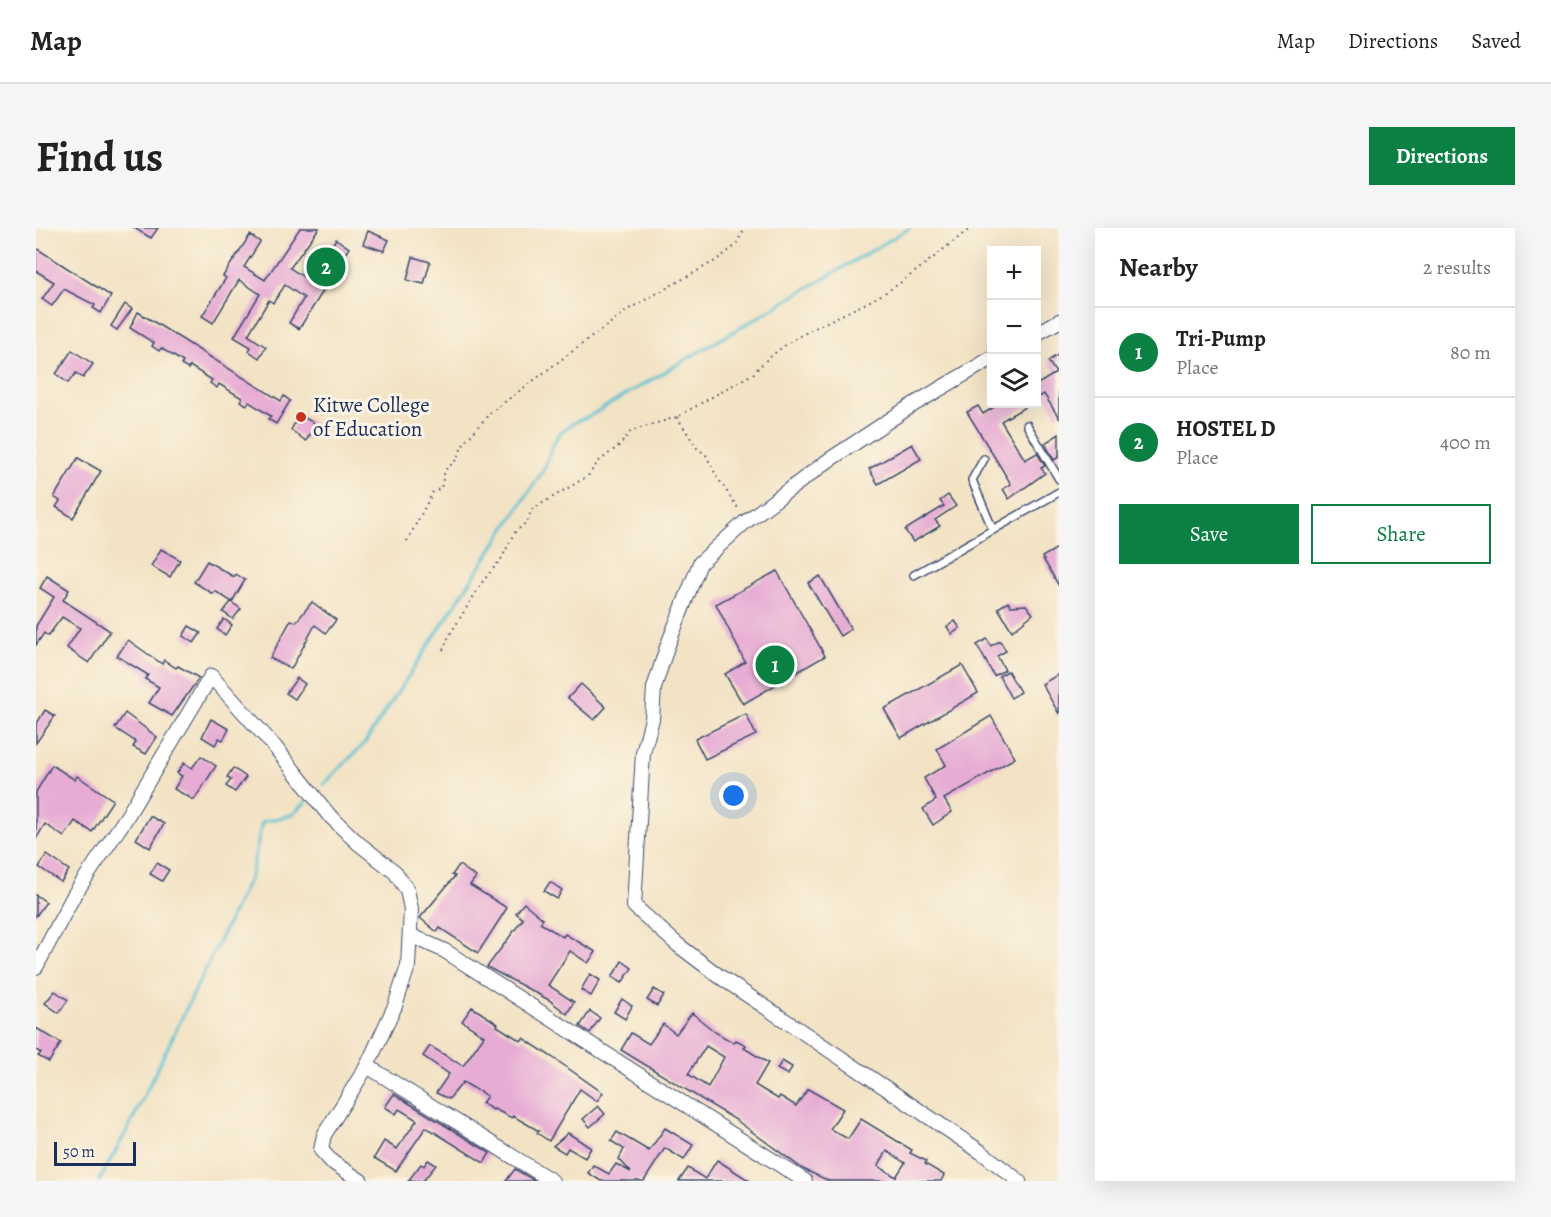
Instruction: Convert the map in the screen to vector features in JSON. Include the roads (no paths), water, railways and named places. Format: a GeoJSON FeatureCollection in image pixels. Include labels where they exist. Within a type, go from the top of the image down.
{"type":"FeatureCollection","features":[{"type":"Feature","properties":{"kind":"street"},"geometry":{"type":"LineString","coordinates":[[1041,331],[1059,321]]}},
{"type":"Feature","properties":{"kind":"street"},"geometry":{"type":"LineString","coordinates":[[987,361],[911,406],[829,460],[744,523],[700,563],[667,647],[654,688],[652,719],[643,753],[634,906],[678,945],[728,981],[981,1152],[1019,1181]]}},
{"type":"Feature","properties":{"kind":"street"},"geometry":{"type":"LineString","coordinates":[[36,967],[74,895],[138,799],[211,676],[275,747],[328,814],[358,843],[395,872],[406,890],[411,909],[408,966],[395,1006],[367,1066],[324,1135],[321,1150],[332,1162],[361,1181]]}},
{"type":"Feature","properties":{"kind":"street"},"geometry":{"type":"LineString","coordinates":[[410,935],[445,951],[805,1181]]}},
{"type":"Feature","properties":{"kind":"street"},"geometry":{"type":"LineString","coordinates":[[367,1066],[552,1181]]}},
{"type":"Feature","properties":{"kind":"lane"},"geometry":{"type":"LineString","coordinates":[[1027,425],[1059,479]]}},
{"type":"Feature","properties":{"kind":"lane"},"geometry":{"type":"LineString","coordinates":[[984,459],[972,480],[993,530]]}},
{"type":"Feature","properties":{"kind":"lane"},"geometry":{"type":"LineString","coordinates":[[914,575],[1059,492]]}},
{"type":"Feature","properties":{"kind":"waterway"},"geometry":{"type":"LineString","coordinates":[[324,784],[364,744],[544,469],[554,442],[563,430],[910,228]]}},
{"type":"Feature","properties":{"kind":"waterway"},"geometry":{"type":"LineString","coordinates":[[99,1181],[129,1127],[251,875],[262,822],[292,815],[307,801]]}},
{"type":"Feature","properties":{"kind":"place","name":"HOSTEL D"},"geometry":{"type":"Point","coordinates":[326,267]}},
{"type":"Feature","properties":{"kind":"place","name":"Kitwe College of Education"},"geometry":{"type":"Point","coordinates":[301,417]}},
{"type":"Feature","properties":{"kind":"place","name":"Tri-Pump"},"geometry":{"type":"Point","coordinates":[775,665]}}]}
